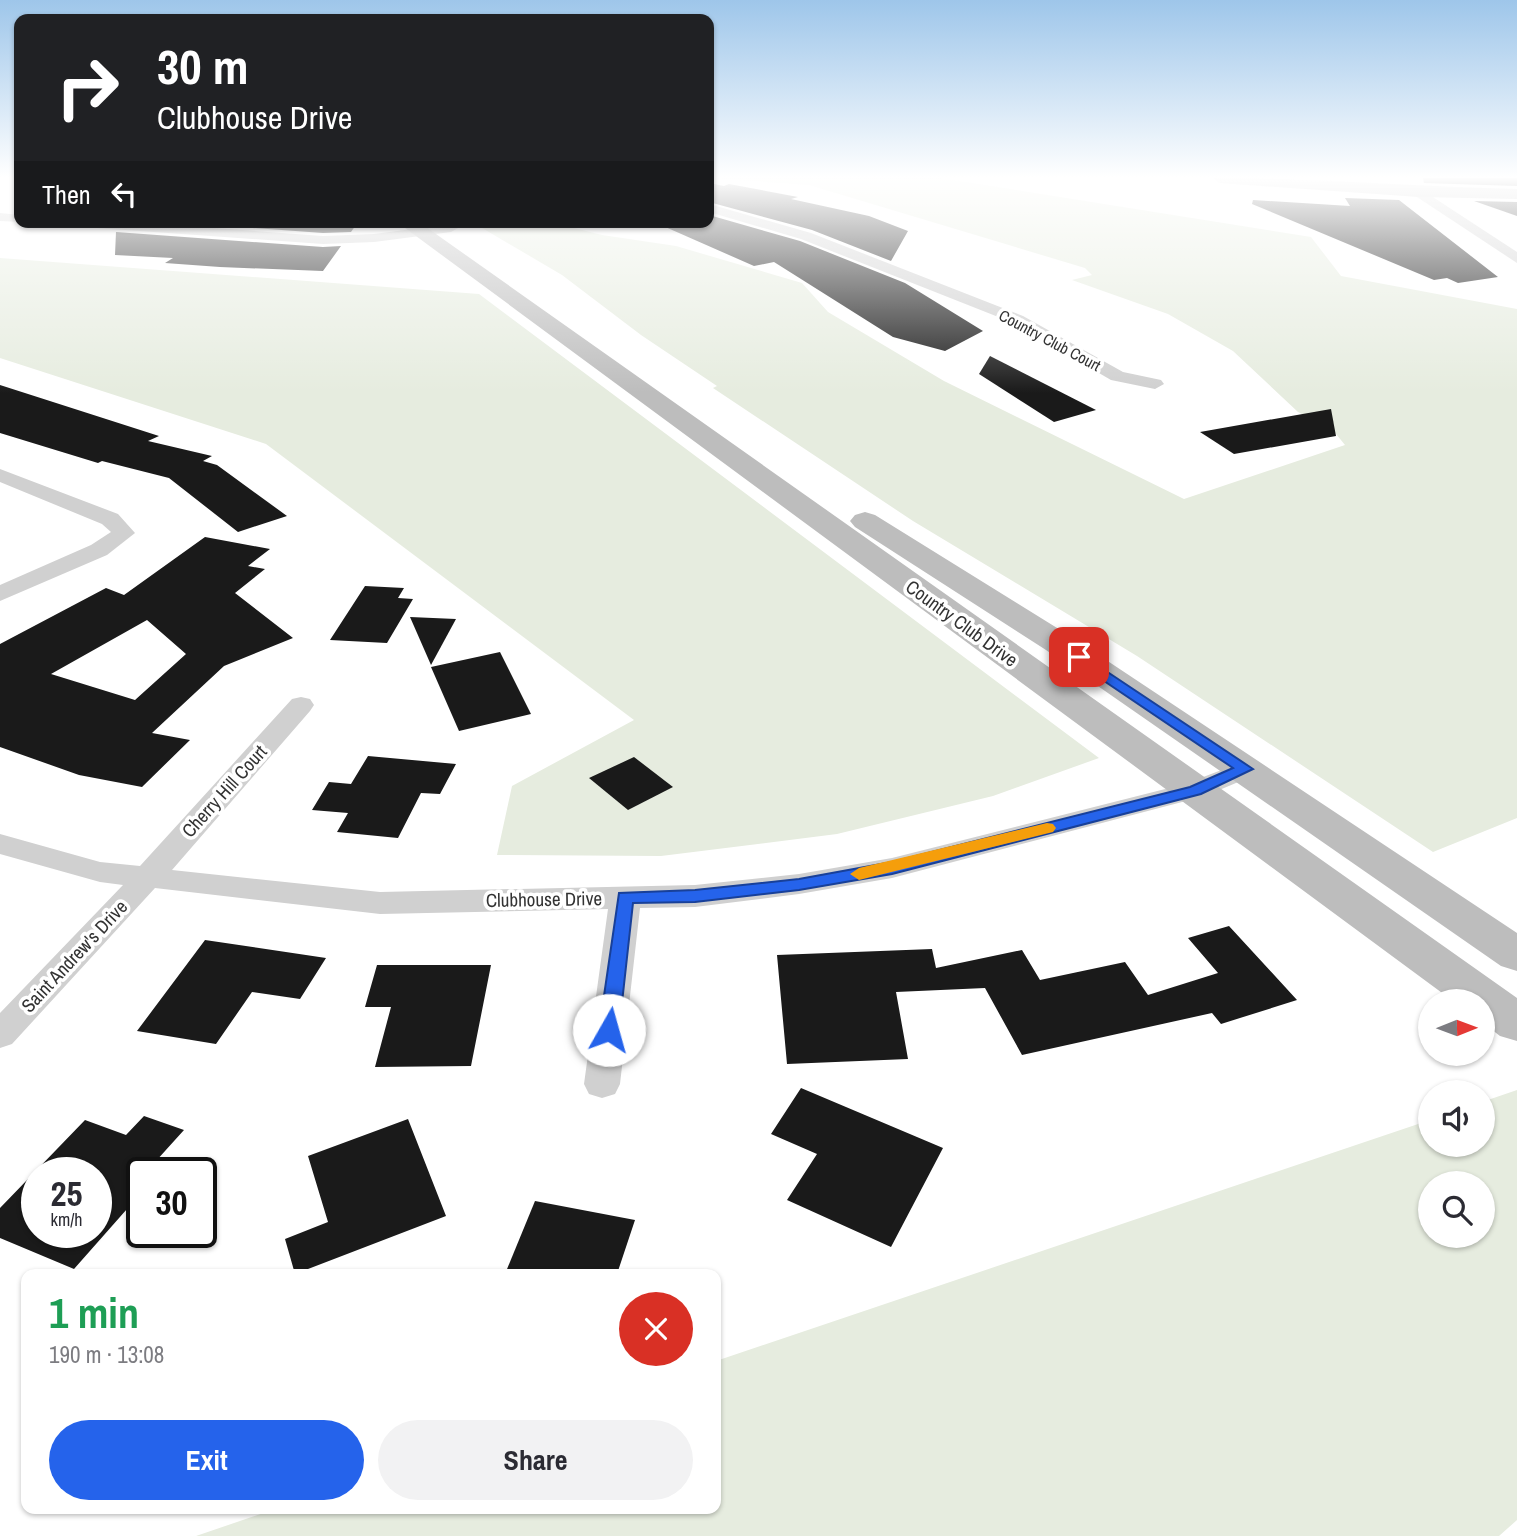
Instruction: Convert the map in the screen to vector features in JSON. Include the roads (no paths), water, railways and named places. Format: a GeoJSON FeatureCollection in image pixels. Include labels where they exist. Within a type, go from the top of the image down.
{"type":"FeatureCollection","features":[{"type":"Feature","properties":{"kind":"main road","name":"Country Club Drive"},"geometry":{"type":"LineString","coordinates":[[462,250],[1195,790],[1517,1023]]}},
{"type":"Feature","properties":{"kind":"main road","name":"Country Club Drive"},"geometry":{"type":"LineString","coordinates":[[465,250],[890,539],[1058,643],[1517,956]]}},
{"type":"Feature","properties":{"kind":"street","name":"Country Club Court"},"geometry":{"type":"LineString","coordinates":[[841,250],[1017,319],[1117,376],[1155,384]]}},
{"type":"Feature","properties":{"kind":"street"},"geometry":{"type":"LineString","coordinates":[[0,475],[110,519],[124,533],[99,550],[0,594]]}},
{"type":"Feature","properties":{"kind":"street","name":"Cherry Hill Court"},"geometry":{"type":"LineString","coordinates":[[148,877],[301,705]]}},
{"type":"Feature","properties":{"kind":"street","name":"Clubhouse Drive"},"geometry":{"type":"LineString","coordinates":[[0,844],[100,872],[380,903],[695,896],[799,884],[892,868],[1195,790],[1245,769]]}},
{"type":"Feature","properties":{"kind":"street","name":"Saint Andrew's Drive"},"geometry":{"type":"LineString","coordinates":[[0,1035],[148,877]]}},
{"type":"Feature","properties":{"kind":"street"},"geometry":{"type":"LineString","coordinates":[[602,1084],[625,897]]}}]}
